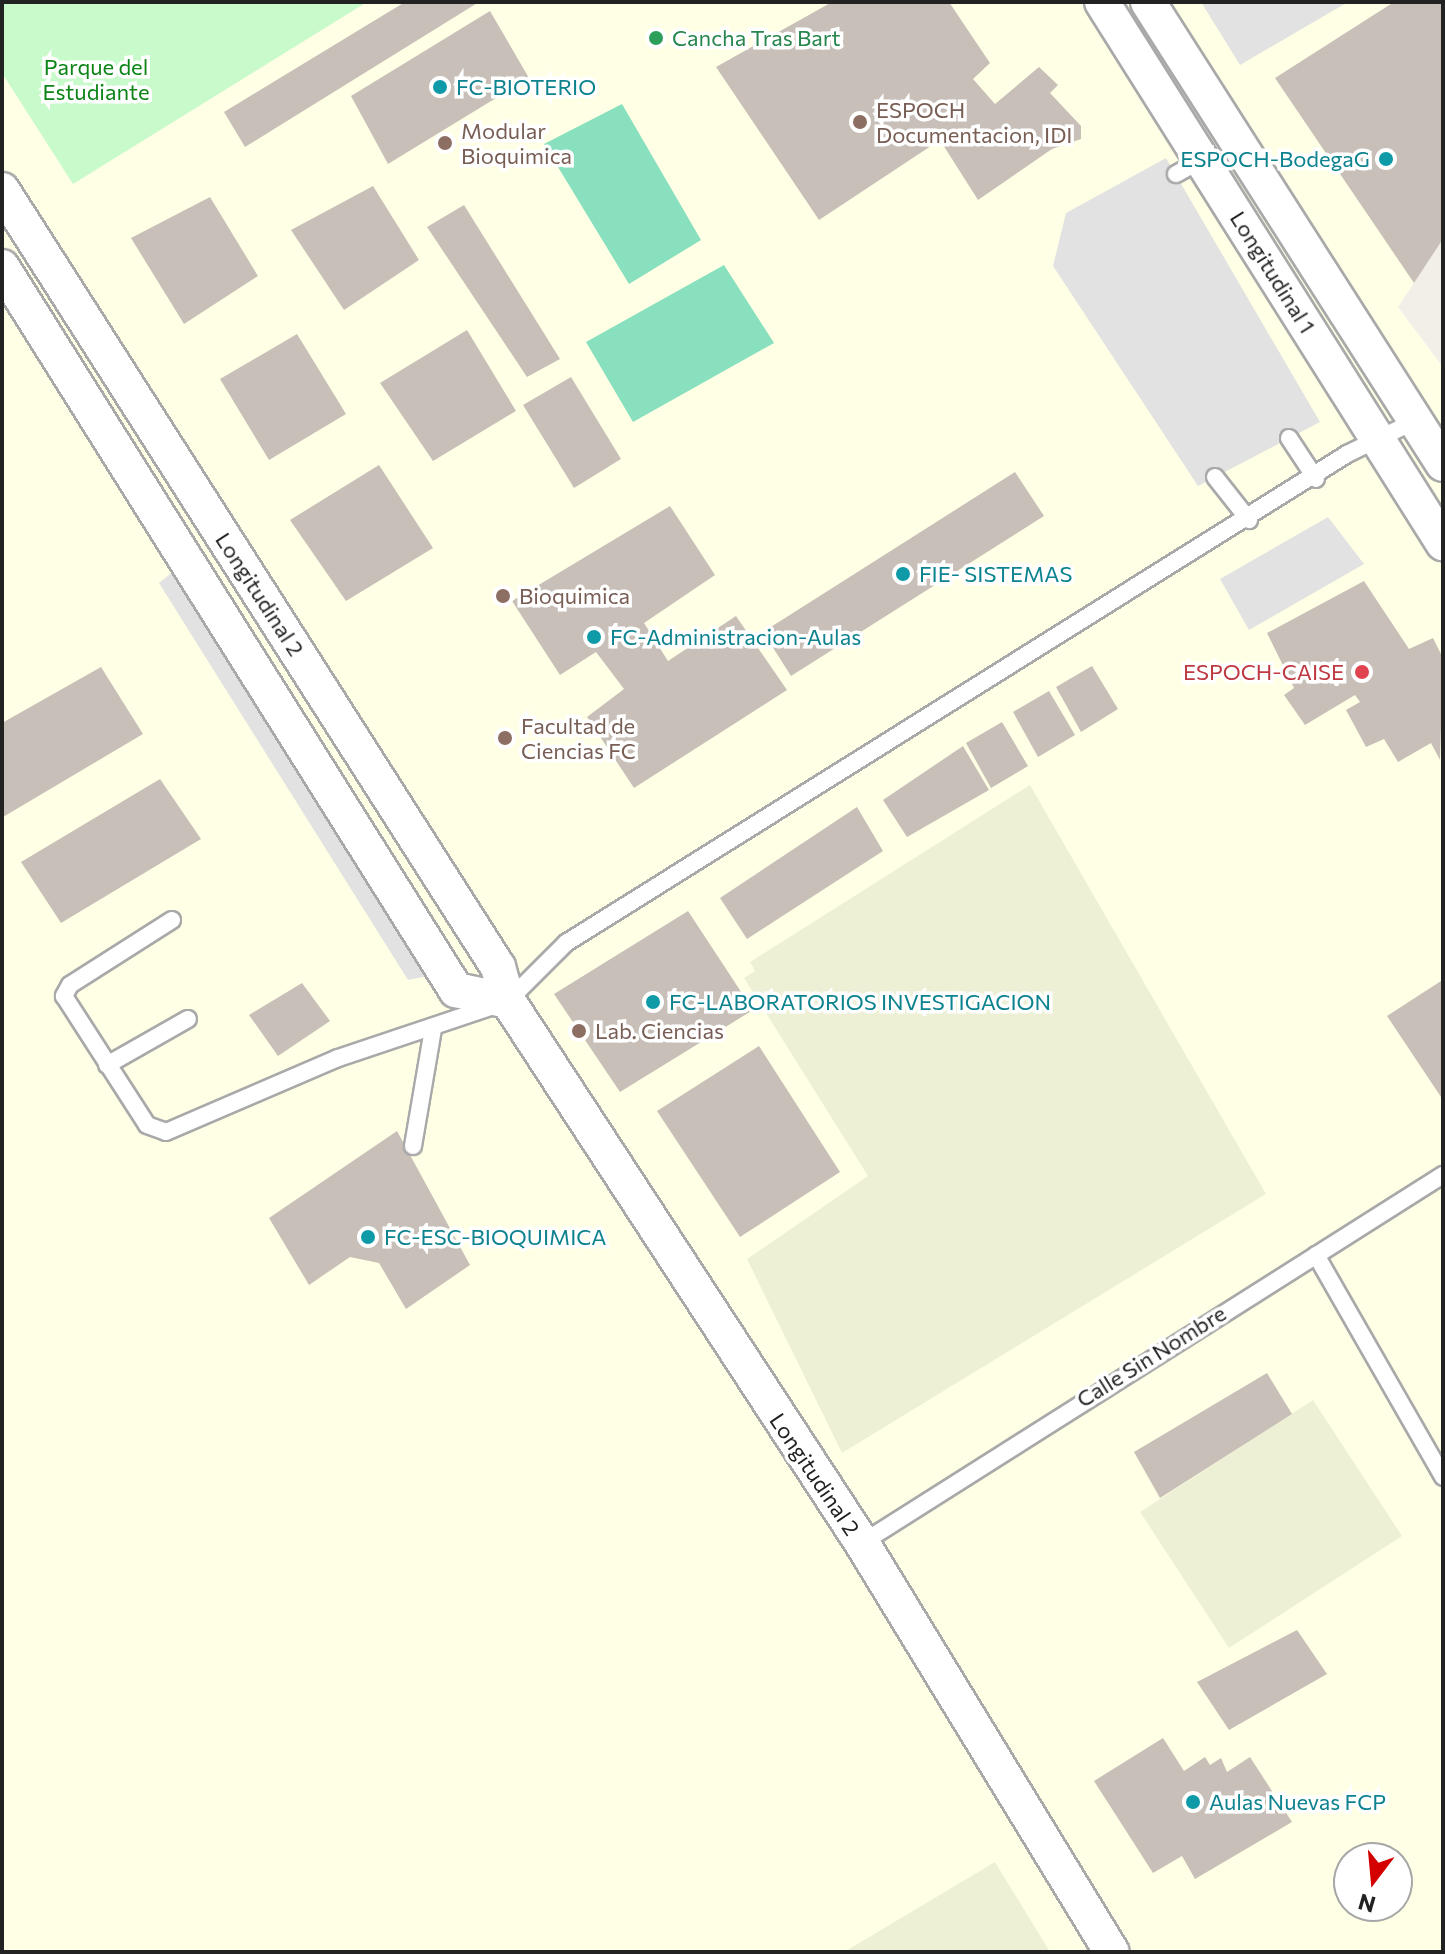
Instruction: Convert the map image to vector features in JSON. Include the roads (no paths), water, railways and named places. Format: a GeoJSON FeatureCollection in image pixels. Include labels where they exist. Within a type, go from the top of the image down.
{"type":"FeatureCollection","features":[{"type":"Feature","properties":{"kind":"street","name":"Longitudinal 1"},"geometry":{"type":"LineString","coordinates":[[1102,2],[1190,167],[1378,439],[1443,543]]}},
{"type":"Feature","properties":{"kind":"street","name":"Longitudinal 1"},"geometry":{"type":"LineString","coordinates":[[1148,2],[1413,422],[1443,464]]}},
{"type":"Feature","properties":{"kind":"street","name":"Longitudinal 2"},"geometry":{"type":"LineString","coordinates":[[2,190],[498,967],[508,1001],[862,1543],[1112,1952]]}},
{"type":"Feature","properties":{"kind":"street","name":"Longitudinal 2"},"geometry":{"type":"LineString","coordinates":[[2,267],[456,990],[508,1001]]}},
{"type":"Feature","properties":{"kind":"street"},"geometry":{"type":"LineString","coordinates":[[43,332],[77,308]]}},
{"type":"Feature","properties":{"kind":"lane"},"geometry":{"type":"LineString","coordinates":[[172,920],[70,985],[64,996],[147,1125],[166,1132],[338,1058],[433,1029],[508,1001],[566,943],[1378,439],[1413,422]]}},
{"type":"Feature","properties":{"kind":"lane"},"geometry":{"type":"LineString","coordinates":[[1289,438],[1316,479]]}},
{"type":"Feature","properties":{"kind":"lane"},"geometry":{"type":"LineString","coordinates":[[1215,477],[1249,520]]}},
{"type":"Feature","properties":{"kind":"lane"},"geometry":{"type":"LineString","coordinates":[[107,1065],[188,1019]]}},
{"type":"Feature","properties":{"kind":"lane"},"geometry":{"type":"LineString","coordinates":[[413,1146],[433,1029]]}},
{"type":"Feature","properties":{"kind":"lane","name":"Calle Sin Nombre"},"geometry":{"type":"LineString","coordinates":[[862,1543],[1443,1175]]}},
{"type":"Feature","properties":{"kind":"lane"},"geometry":{"type":"LineString","coordinates":[[1316,1255],[1443,1477]]}},
{"type":"Feature","properties":{"kind":"place","name":"Cancha Tras Bart"},"geometry":{"type":"Point","coordinates":[656,38]}},
{"type":"Feature","properties":{"kind":"place","name":"FC-BIOTERIO"},"geometry":{"type":"Point","coordinates":[440,87]}},
{"type":"Feature","properties":{"kind":"place","name":"ESPOCH Documentacion, IDI"},"geometry":{"type":"Point","coordinates":[860,122]}},
{"type":"Feature","properties":{"kind":"place","name":"Modular Bioquimica"},"geometry":{"type":"Point","coordinates":[445,143]}},
{"type":"Feature","properties":{"kind":"place","name":"ESPOCH-BodegaG"},"geometry":{"type":"Point","coordinates":[1386,159]}},
{"type":"Feature","properties":{"kind":"place","name":"FIE- SISTEMAS"},"geometry":{"type":"Point","coordinates":[903,574]}},
{"type":"Feature","properties":{"kind":"place","name":"Bioquimica"},"geometry":{"type":"Point","coordinates":[503,596]}},
{"type":"Feature","properties":{"kind":"place","name":"FC-Administracion-Aulas"},"geometry":{"type":"Point","coordinates":[594,637]}},
{"type":"Feature","properties":{"kind":"place","name":"ESPOCH-CAISE"},"geometry":{"type":"Point","coordinates":[1362,672]}},
{"type":"Feature","properties":{"kind":"place","name":"Facultad de Ciencias FC"},"geometry":{"type":"Point","coordinates":[505,738]}},
{"type":"Feature","properties":{"kind":"place","name":"FC-LABORATORIOS INVESTIGACION"},"geometry":{"type":"Point","coordinates":[653,1002]}},
{"type":"Feature","properties":{"kind":"place","name":"Lab. Ciencias"},"geometry":{"type":"Point","coordinates":[579,1031]}},
{"type":"Feature","properties":{"kind":"place","name":"FC-ESC-BIOQUIMICA"},"geometry":{"type":"Point","coordinates":[368,1237]}},
{"type":"Feature","properties":{"kind":"place","name":"Aulas Nuevas FCP"},"geometry":{"type":"Point","coordinates":[1193,1802]}},
{"type":"Feature","properties":{"kind":"park label","name":"Parque del Estudiante"},"geometry":{"type":"Point","coordinates":[96,78]}}]}
